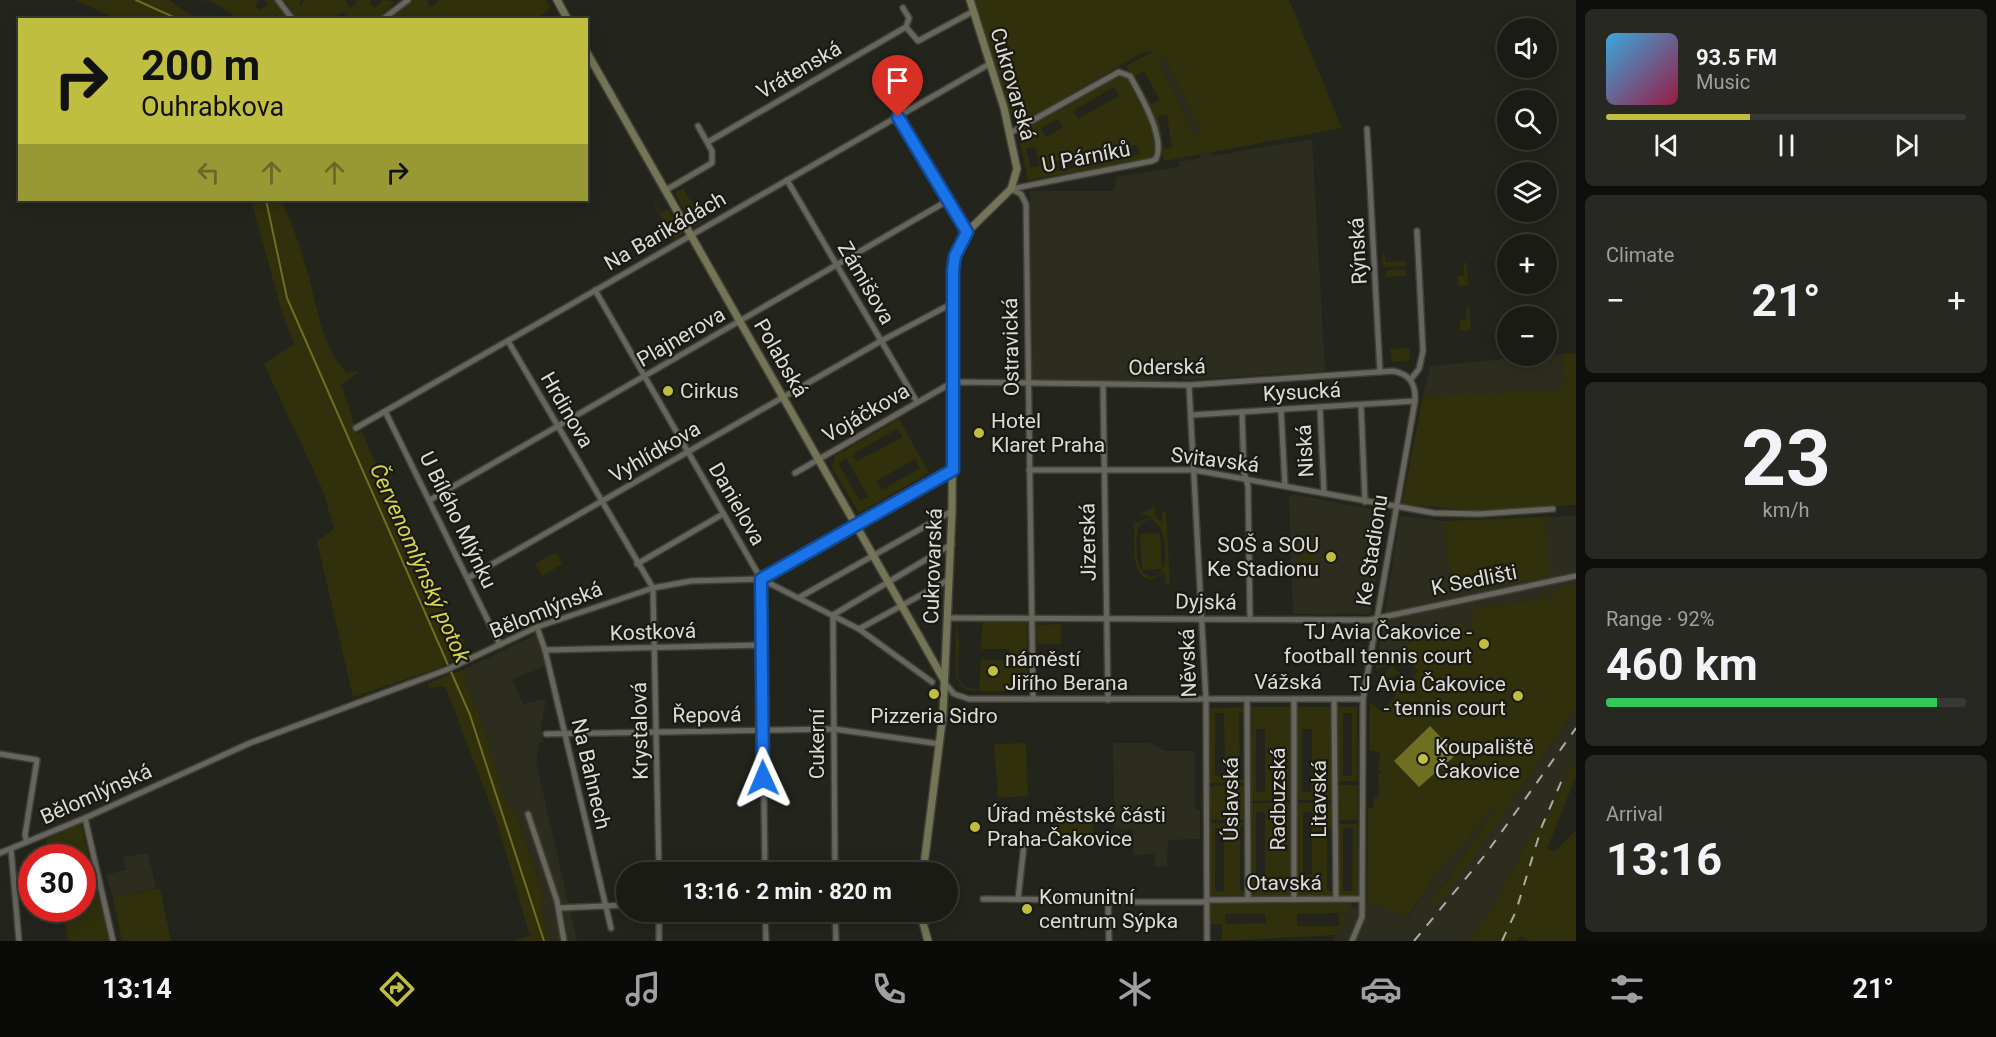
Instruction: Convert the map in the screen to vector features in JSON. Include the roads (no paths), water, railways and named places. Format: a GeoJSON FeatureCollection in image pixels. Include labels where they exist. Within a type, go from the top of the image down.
{"type":"FeatureCollection","features":[{"type":"Feature","properties":{"kind":"street"},"geometry":{"type":"LineString","coordinates":[[278,0],[292,18]]}},
{"type":"Feature","properties":{"kind":"street"},"geometry":{"type":"LineString","coordinates":[[557,0],[567,18]]}},
{"type":"Feature","properties":{"kind":"street","name":"Cukrovarská"},"geometry":{"type":"LineString","coordinates":[[924,862],[940,744],[945,683],[952,544],[955,256],[967,232],[1011,189],[1017,169],[1010,132],[991,63],[970,0]]}},
{"type":"Feature","properties":{"kind":"street"},"geometry":{"type":"LineString","coordinates":[[384,18],[403,1]]}},
{"type":"Feature","properties":{"kind":"street"},"geometry":{"type":"LineString","coordinates":[[903,8],[909,18],[906,27],[914,39],[921,40],[974,11]]}},
{"type":"Feature","properties":{"kind":"street","name":"Vrátenská"},"geometry":{"type":"LineString","coordinates":[[708,142],[906,27]]}},
{"type":"Feature","properties":{"kind":"street","name":"Polabská"},"geometry":{"type":"LineString","coordinates":[[588,54],[945,683]]}},
{"type":"Feature","properties":{"kind":"street","name":"Na Barikádách"},"geometry":{"type":"LineString","coordinates":[[356,428],[991,63]]}},
{"type":"Feature","properties":{"kind":"street","name":"U Párníků"},"geometry":{"type":"LineString","coordinates":[[1010,132],[1119,72],[1130,76],[1150,111],[1158,150],[1156,159],[1152,161],[1011,189]]}},
{"type":"Feature","properties":{"kind":"street"},"geometry":{"type":"LineString","coordinates":[[898,117],[967,232]]}},
{"type":"Feature","properties":{"kind":"street"},"geometry":{"type":"LineString","coordinates":[[666,190],[712,163],[714,157],[698,126]]}},
{"type":"Feature","properties":{"kind":"street","name":"Rýnská"},"geometry":{"type":"LineString","coordinates":[[1368,129],[1380,372]]}},
{"type":"Feature","properties":{"kind":"street","name":"Zámišova"},"geometry":{"type":"LineString","coordinates":[[788,180],[916,402]]}},
{"type":"Feature","properties":{"kind":"street","name":"Ostravická"},"geometry":{"type":"LineString","coordinates":[[1011,189],[1021,194],[1026,204],[1033,620]]}},
{"type":"Feature","properties":{"kind":"street","name":"Plajnerova"},"geometry":{"type":"LineString","coordinates":[[430,500],[947,201]]}},
{"type":"Feature","properties":{"kind":"street"},"geometry":{"type":"LineString","coordinates":[[1380,372],[1400,372],[1411,380],[1419,369],[1423,351],[1417,231]]}},
{"type":"Feature","properties":{"kind":"street","name":"Danielova"},"geometry":{"type":"LineString","coordinates":[[595,290],[761,579]]}},
{"type":"Feature","properties":{"kind":"street","name":"Vyhlídkova"},"geometry":{"type":"LineString","coordinates":[[468,578],[881,341],[953,303]]}},
{"type":"Feature","properties":{"kind":"street","name":"Hrdinova"},"geometry":{"type":"LineString","coordinates":[[508,341],[652,588]]}},
{"type":"Feature","properties":{"kind":"street","name":"Oderská"},"geometry":{"type":"LineString","coordinates":[[953,382],[1189,385],[1380,372]]}},
{"type":"Feature","properties":{"kind":"street","name":"Ke Stadionu"},"geometry":{"type":"LineString","coordinates":[[1352,941],[1362,917],[1363,699],[1415,401],[1411,380]]}},
{"type":"Feature","properties":{"kind":"street","name":"Vojáčkova"},"geometry":{"type":"LineString","coordinates":[[795,473],[953,382]]}},
{"type":"Feature","properties":{"kind":"street","name":"Jizerská"},"geometry":{"type":"LineString","coordinates":[[1103,384],[1108,700]]}},
{"type":"Feature","properties":{"kind":"street","name":"Něvská"},"geometry":{"type":"LineString","coordinates":[[1189,385],[1206,699],[1207,941]]}},
{"type":"Feature","properties":{"kind":"street","name":"Kysucká"},"geometry":{"type":"LineString","coordinates":[[1192,415],[1415,401]]}},
{"type":"Feature","properties":{"kind":"street"},"geometry":{"type":"LineString","coordinates":[[1361,405],[1365,502]]}},
{"type":"Feature","properties":{"kind":"street","name":"Niská"},"geometry":{"type":"LineString","coordinates":[[1320,408],[1324,493]]}},
{"type":"Feature","properties":{"kind":"street"},"geometry":{"type":"LineString","coordinates":[[1281,410],[1285,486]]}},
{"type":"Feature","properties":{"kind":"street","name":"U Bílého Mlýnku"},"geometry":{"type":"LineString","coordinates":[[385,411],[500,645]]}},
{"type":"Feature","properties":{"kind":"street"},"geometry":{"type":"LineString","coordinates":[[1242,411],[1248,486],[1250,619]]}},
{"type":"Feature","properties":{"kind":"street"},"geometry":{"type":"LineString","coordinates":[[765,862],[761,579],[953,470]]}},
{"type":"Feature","properties":{"kind":"street","name":"Svitavská"},"geometry":{"type":"LineString","coordinates":[[1029,470],[1194,470],[1395,508],[1434,513],[1480,514],[1553,509]]}},
{"type":"Feature","properties":{"kind":"street"},"geometry":{"type":"LineString","coordinates":[[800,597],[952,511]]}},
{"type":"Feature","properties":{"kind":"street"},"geometry":{"type":"LineString","coordinates":[[637,564],[723,514]]}},
{"type":"Feature","properties":{"kind":"street"},"geometry":{"type":"LineString","coordinates":[[833,615],[952,544]]}},
{"type":"Feature","properties":{"kind":"street","name":"K Sedlišti"},"geometry":{"type":"LineString","coordinates":[[1377,618],[1576,576]]}},
{"type":"Feature","properties":{"kind":"street","name":"Bělomlýnská"},"geometry":{"type":"LineString","coordinates":[[0,853],[85,818],[249,743],[446,670],[537,627],[652,588],[691,581],[761,579],[859,629],[932,682]]}},
{"type":"Feature","properties":{"kind":"street"},"geometry":{"type":"LineString","coordinates":[[859,629],[950,579]]}},
{"type":"Feature","properties":{"kind":"street","name":"Krystalová"},"geometry":{"type":"LineString","coordinates":[[652,588],[659,862]]}},
{"type":"Feature","properties":{"kind":"street","name":"Cukerní"},"geometry":{"type":"LineString","coordinates":[[833,615],[835,862]]}},
{"type":"Feature","properties":{"kind":"street"},"geometry":{"type":"LineString","coordinates":[[945,683],[954,694],[963,698],[1033,699],[1033,620],[948,618]]}},
{"type":"Feature","properties":{"kind":"street","name":"Dyjská"},"geometry":{"type":"LineString","coordinates":[[1033,620],[1377,618]]}},
{"type":"Feature","properties":{"kind":"street","name":"Na Bahnech"},"geometry":{"type":"LineString","coordinates":[[537,627],[611,928]]}},
{"type":"Feature","properties":{"kind":"street","name":"Kostková"},"geometry":{"type":"LineString","coordinates":[[544,650],[762,645]]}},
{"type":"Feature","properties":{"kind":"street","name":"Vážská"},"geometry":{"type":"LineString","coordinates":[[1033,699],[1363,699]]}},
{"type":"Feature","properties":{"kind":"street","name":"Úslavská"},"geometry":{"type":"LineString","coordinates":[[1247,699],[1248,899]]}},
{"type":"Feature","properties":{"kind":"street","name":"Radbuzská"},"geometry":{"type":"LineString","coordinates":[[1294,699],[1294,899]]}},
{"type":"Feature","properties":{"kind":"street","name":"Litavská"},"geometry":{"type":"LineString","coordinates":[[1334,699],[1336,899]]}},
{"type":"Feature","properties":{"kind":"street","name":"Řepová"},"geometry":{"type":"LineString","coordinates":[[546,734],[834,729],[940,744]]}},
{"type":"Feature","properties":{"kind":"street"},"geometry":{"type":"LineString","coordinates":[[0,754],[37,760],[25,835],[27,842]]}},
{"type":"Feature","properties":{"kind":"street"},"geometry":{"type":"LineString","coordinates":[[528,814],[559,908],[564,941]]}},
{"type":"Feature","properties":{"kind":"street"},"geometry":{"type":"LineString","coordinates":[[85,818],[113,941]]}},
{"type":"Feature","properties":{"kind":"street"},"geometry":{"type":"LineString","coordinates":[[1018,899],[1024,845]]}},
{"type":"Feature","properties":{"kind":"street"},"geometry":{"type":"LineString","coordinates":[[11,849],[19,941]]}},
{"type":"Feature","properties":{"kind":"street","name":"Otavská"},"geometry":{"type":"LineString","coordinates":[[983,899],[1206,901],[1362,899]]}},
{"type":"Feature","properties":{"kind":"street"},"geometry":{"type":"LineString","coordinates":[[1108,901],[1109,941]]}},
{"type":"Feature","properties":{"kind":"street"},"geometry":{"type":"LineString","coordinates":[[559,908],[616,906]]}},
{"type":"Feature","properties":{"kind":"street"},"geometry":{"type":"LineString","coordinates":[[659,922],[659,941]]}},
{"type":"Feature","properties":{"kind":"street"},"geometry":{"type":"LineString","coordinates":[[765,922],[766,941]]}},
{"type":"Feature","properties":{"kind":"street"},"geometry":{"type":"LineString","coordinates":[[835,922],[836,941]]}},
{"type":"Feature","properties":{"kind":"street"},"geometry":{"type":"LineString","coordinates":[[923,922],[928,941]]}},
{"type":"Feature","properties":{"kind":"waterway","name":"Červenomlýnský potok"},"geometry":{"type":"LineString","coordinates":[[136,0],[176,18]]}},
{"type":"Feature","properties":{"kind":"waterway","name":"Červenomlýnský potok"},"geometry":{"type":"LineString","coordinates":[[266,201],[287,298],[470,715],[544,941]]}},
{"type":"Feature","properties":{"kind":"railway"},"geometry":{"type":"LineString","coordinates":[[1414,941],[1485,855],[1576,728]]}},
{"type":"Feature","properties":{"kind":"railway"},"geometry":{"type":"LineString","coordinates":[[1502,941],[1516,911],[1542,826],[1562,780]]}},
{"type":"Feature","properties":{"kind":"place","name":"Cirkus"},"geometry":{"type":"Point","coordinates":[668,391]}},
{"type":"Feature","properties":{"kind":"place","name":"Hotel Klaret Praha"},"geometry":{"type":"Point","coordinates":[979,433]}},
{"type":"Feature","properties":{"kind":"place","name":"SOŠ a SOU Ke Stadionu"},"geometry":{"type":"Point","coordinates":[1331,557]}},
{"type":"Feature","properties":{"kind":"place","name":"TJ Avia Čakovice - football tennis court"},"geometry":{"type":"Point","coordinates":[1484,644]}},
{"type":"Feature","properties":{"kind":"place","name":"náměstí Jiřího Berana"},"geometry":{"type":"Point","coordinates":[993,671]}},
{"type":"Feature","properties":{"kind":"place","name":"Pizzeria Sidro"},"geometry":{"type":"Point","coordinates":[934,694]}},
{"type":"Feature","properties":{"kind":"place","name":"TJ Avia Čakovice - tennis court"},"geometry":{"type":"Point","coordinates":[1518,696]}},
{"type":"Feature","properties":{"kind":"place","name":"Koupaliště Čakovice"},"geometry":{"type":"Point","coordinates":[1423,759]}},
{"type":"Feature","properties":{"kind":"place","name":"Úřad městské části Praha-Čakovice"},"geometry":{"type":"Point","coordinates":[975,827]}},
{"type":"Feature","properties":{"kind":"place","name":"Komunitní centrum Sýpka"},"geometry":{"type":"Point","coordinates":[1027,909]}}]}
